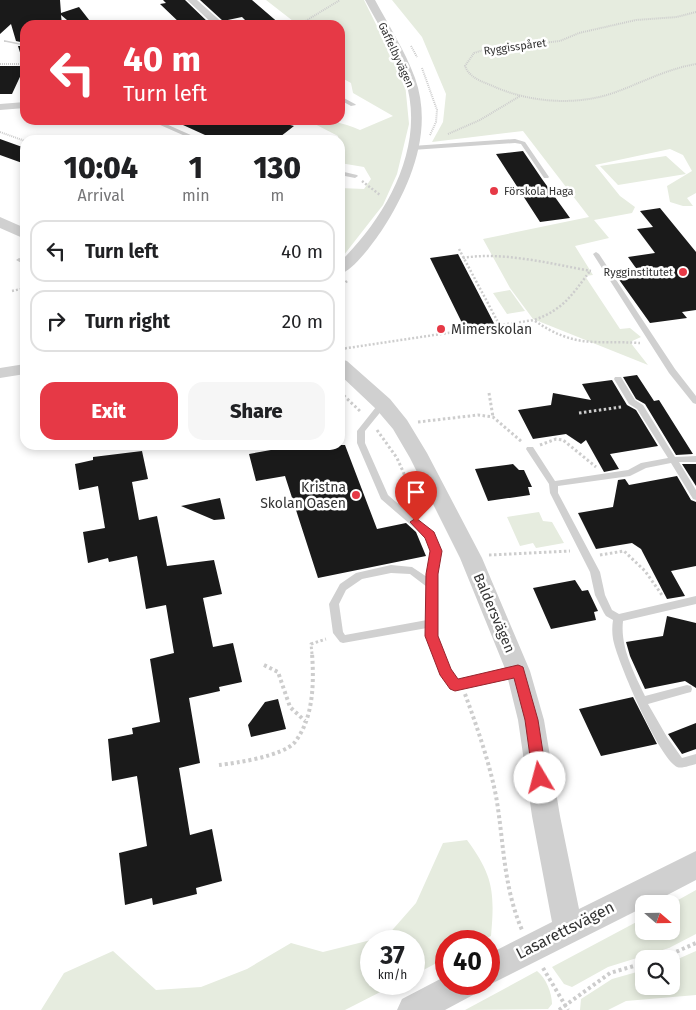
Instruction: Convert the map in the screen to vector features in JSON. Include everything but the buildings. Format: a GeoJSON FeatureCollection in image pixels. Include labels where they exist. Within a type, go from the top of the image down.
{"type":"FeatureCollection","features":[{"type":"Feature","properties":{"kind":"street"},"geometry":{"type":"LineString","coordinates":[[192,0],[214,20]]}},
{"type":"Feature","properties":{"kind":"street","name":"Gaffelbyvägen"},"geometry":{"type":"LineString","coordinates":[[345,265],[366,242],[394,199],[408,168],[412,148],[415,110],[413,89],[370,0]]}},
{"type":"Feature","properties":{"kind":"street"},"geometry":{"type":"LineString","coordinates":[[0,107],[20,104]]}},
{"type":"Feature","properties":{"kind":"street"},"geometry":{"type":"LineString","coordinates":[[0,222],[20,232]]}},
{"type":"Feature","properties":{"kind":"street"},"geometry":{"type":"LineString","coordinates":[[0,373],[20,370]]}},
{"type":"Feature","properties":{"kind":"street","name":"Baldersvägen"},"geometry":{"type":"LineString","coordinates":[[345,372],[376,412],[400,425],[420,458],[472,558],[518,671],[531,720],[546,816],[568,929]]}},
{"type":"Feature","properties":{"kind":"street","name":"Lasarettsvägen"},"geometry":{"type":"LineString","coordinates":[[500,964],[696,865]]}},
{"type":"Feature","properties":{"kind":"street"},"geometry":{"type":"LineString","coordinates":[[413,1010],[441,995]]}},
{"type":"Feature","properties":{"kind":"lane"},"geometry":{"type":"LineString","coordinates":[[0,46],[8,40],[20,44]]}},
{"type":"Feature","properties":{"kind":"lane"},"geometry":{"type":"LineString","coordinates":[[345,101],[353,105]]}},
{"type":"Feature","properties":{"kind":"lane"},"geometry":{"type":"LineString","coordinates":[[164,125],[187,135]]}},
{"type":"Feature","properties":{"kind":"lane"},"geometry":{"type":"LineString","coordinates":[[412,148],[515,141],[523,143],[546,177]]}},
{"type":"Feature","properties":{"kind":"lane"},"geometry":{"type":"LineString","coordinates":[[345,174],[355,176]]}},
{"type":"Feature","properties":{"kind":"lane"},"geometry":{"type":"LineString","coordinates":[[596,254],[672,371],[696,401]]}},
{"type":"Feature","properties":{"kind":"lane"},"geometry":{"type":"LineString","coordinates":[[618,379],[632,402],[637,405],[696,497]]}},
{"type":"Feature","properties":{"kind":"lane"},"geometry":{"type":"LineString","coordinates":[[376,412],[361,431],[361,444],[384,497],[430,536],[436,551],[432,585],[431,623],[432,636],[445,672],[455,685],[518,671]]}},
{"type":"Feature","properties":{"kind":"lane"},"geometry":{"type":"LineString","coordinates":[[530,449],[553,484],[554,493],[595,572],[600,595],[609,613],[618,618],[696,600]]}},
{"type":"Feature","properties":{"kind":"lane"},"geometry":{"type":"LineString","coordinates":[[553,484],[630,473],[644,465],[672,460],[696,459]]}},
{"type":"Feature","properties":{"kind":"lane"},"geometry":{"type":"LineString","coordinates":[[431,623],[352,639],[343,639],[338,633],[334,604],[343,588],[359,576],[391,569],[412,571],[432,585]]}},
{"type":"Feature","properties":{"kind":"lane"},"geometry":{"type":"LineString","coordinates":[[618,618],[616,629],[618,644],[643,700],[673,756],[680,763],[696,759]]}},
{"type":"Feature","properties":{"kind":"lane"},"geometry":{"type":"LineString","coordinates":[[643,700],[687,689]]}},
{"type":"Feature","properties":{"kind":"path"},"geometry":{"type":"LineString","coordinates":[[308,20],[340,0]]}},
{"type":"Feature","properties":{"kind":"path","name":"Ryggisspåret"},"geometry":{"type":"LineString","coordinates":[[696,12],[677,17],[636,20],[579,33],[560,41],[502,46],[474,53],[466,66],[471,77],[508,94],[546,99],[587,99],[603,96],[632,83],[696,64]]}},
{"type":"Feature","properties":{"kind":"path"},"geometry":{"type":"LineString","coordinates":[[0,64],[20,64]]}},
{"type":"Feature","properties":{"kind":"path"},"geometry":{"type":"LineString","coordinates":[[443,136],[480,120],[521,96]]}},
{"type":"Feature","properties":{"kind":"path"},"geometry":{"type":"LineString","coordinates":[[0,132],[20,139]]}},
{"type":"Feature","properties":{"kind":"path"},"geometry":{"type":"LineString","coordinates":[[459,249],[500,326]]}},
{"type":"Feature","properties":{"kind":"path"},"geometry":{"type":"LineString","coordinates":[[463,258],[480,256],[548,263],[590,271],[604,269]]}},
{"type":"Feature","properties":{"kind":"path"},"geometry":{"type":"LineString","coordinates":[[345,348],[534,320],[551,314],[566,304],[590,271]]}},
{"type":"Feature","properties":{"kind":"path"},"geometry":{"type":"LineString","coordinates":[[12,291],[20,289]]}},
{"type":"Feature","properties":{"kind":"path"},"geometry":{"type":"LineString","coordinates":[[534,320],[554,335],[574,342],[630,342]]}},
{"type":"Feature","properties":{"kind":"path"},"geometry":{"type":"LineString","coordinates":[[489,393],[493,417]]}},
{"type":"Feature","properties":{"kind":"path"},"geometry":{"type":"LineString","coordinates":[[345,395],[376,412],[417,501],[430,536]]}},
{"type":"Feature","properties":{"kind":"path"},"geometry":{"type":"LineString","coordinates":[[579,413],[637,405]]}},
{"type":"Feature","properties":{"kind":"path"},"geometry":{"type":"LineString","coordinates":[[400,425],[478,414],[493,417],[530,449],[556,439],[563,440],[568,446],[595,465],[599,478]]}},
{"type":"Feature","properties":{"kind":"path"},"geometry":{"type":"LineString","coordinates":[[472,558],[521,551],[584,554],[624,551],[635,563],[650,574],[668,607]]}},
{"type":"Feature","properties":{"kind":"path"},"geometry":{"type":"LineString","coordinates":[[218,765],[256,760],[281,751],[294,743],[305,721],[314,686],[311,644],[341,636]]}},
{"type":"Feature","properties":{"kind":"path"},"geometry":{"type":"LineString","coordinates":[[264,665],[278,672],[289,707],[298,718],[305,721]]}},
{"type":"Feature","properties":{"kind":"path"},"geometry":{"type":"LineString","coordinates":[[462,683],[489,760],[497,800],[500,850],[506,891],[520,928]]}},
{"type":"Feature","properties":{"kind":"path"},"geometry":{"type":"LineString","coordinates":[[680,950],[696,943]]}},
{"type":"Feature","properties":{"kind":"path"},"geometry":{"type":"LineString","coordinates":[[559,1010],[567,1008],[610,973],[635,966]]}},
{"type":"Feature","properties":{"kind":"path"},"geometry":{"type":"LineString","coordinates":[[544,970],[567,1008]]}},
{"type":"Feature","properties":{"kind":"shaded area"},"geometry":{"type":"Polygon","coordinates":[[[266,0],[364,0],[405,83],[409,124],[397,174],[383,205],[345,254],[345,188],[364,189],[371,179],[364,167],[345,164],[345,135],[336,135],[317,125],[345,125],[360,130],[393,116],[353,93],[351,83],[345,80],[345,20],[292,20],[266,0]]]}},
{"type":"Feature","properties":{"kind":"shaded area"},"geometry":{"type":"Polygon","coordinates":[[[392,0],[696,0],[696,193],[687,198],[693,206],[683,206],[670,202],[667,186],[692,171],[683,155],[670,149],[595,165],[620,196],[635,207],[632,213],[594,220],[609,238],[575,246],[593,275],[585,276],[620,329],[630,328],[641,337],[630,342],[648,365],[533,319],[510,288],[483,239],[589,217],[523,131],[432,142],[443,122],[446,94],[422,37],[392,0]]]}},
{"type":"Feature","properties":{"kind":"shaded area"},"geometry":{"type":"Polygon","coordinates":[[[666,156],[686,174],[618,185],[600,166],[666,156]]]}},
{"type":"Feature","properties":{"kind":"shaded area"},"geometry":{"type":"Polygon","coordinates":[[[510,290],[525,311],[507,314],[493,293],[510,290]]]}},
{"type":"Feature","properties":{"kind":"shaded area"},"geometry":{"type":"Polygon","coordinates":[[[539,512],[543,521],[552,522],[564,543],[536,548],[533,543],[520,546],[507,517],[539,512]]]}},
{"type":"Feature","properties":{"kind":"shaded area"},"geometry":{"type":"Polygon","coordinates":[[[467,840],[476,852],[487,874],[490,885],[493,907],[491,930],[435,930],[435,964],[425,969],[425,930],[392,930],[416,903],[443,843],[467,840]]]}},
{"type":"Feature","properties":{"kind":"shaded area"},"geometry":{"type":"Polygon","coordinates":[[[696,890],[696,934],[663,950],[635,950],[635,959],[608,967],[572,987],[564,984],[552,967],[635,923],[635,940],[680,940],[680,899],[696,890]]]}},
{"type":"Feature","properties":{"kind":"shaded area"},"geometry":{"type":"Polygon","coordinates":[[[291,943],[323,952],[360,943],[360,995],[374,995],[345,1010],[41,1010],[64,973],[113,951],[156,990],[201,987],[247,969],[291,943]]]}},
{"type":"Feature","properties":{"kind":"shaded area"},"geometry":{"type":"Polygon","coordinates":[[[696,951],[696,995],[626,1001],[608,1010],[580,1010],[581,999],[612,979],[635,973],[635,995],[680,995],[680,958],[696,951]]]}},
{"type":"Feature","properties":{"kind":"shaded area"},"geometry":{"type":"Polygon","coordinates":[[[537,971],[546,982],[552,1004],[548,1009],[465,1010],[493,995],[500,995],[500,991],[537,971]]]}},
{"type":"Feature","properties":{"kind":"place","name":"Förskola Haga"},"geometry":{"type":"Point","coordinates":[494,191]}},
{"type":"Feature","properties":{"kind":"place","name":"Rygginstitutet"},"geometry":{"type":"Point","coordinates":[683,272]}},
{"type":"Feature","properties":{"kind":"place","name":"Mimerskolan"},"geometry":{"type":"Point","coordinates":[441,329]}},
{"type":"Feature","properties":{"kind":"place","name":"Kristna Skolan Oasen"},"geometry":{"type":"Point","coordinates":[356,495]}},
{"type":"Feature","properties":{"kind":"route"},"geometry":{"type":"LineString","coordinates":[[416,522],[430,536],[436,551],[432,574],[432,636],[445,672],[455,685],[518,671],[531,720],[540,778]]}}]}
